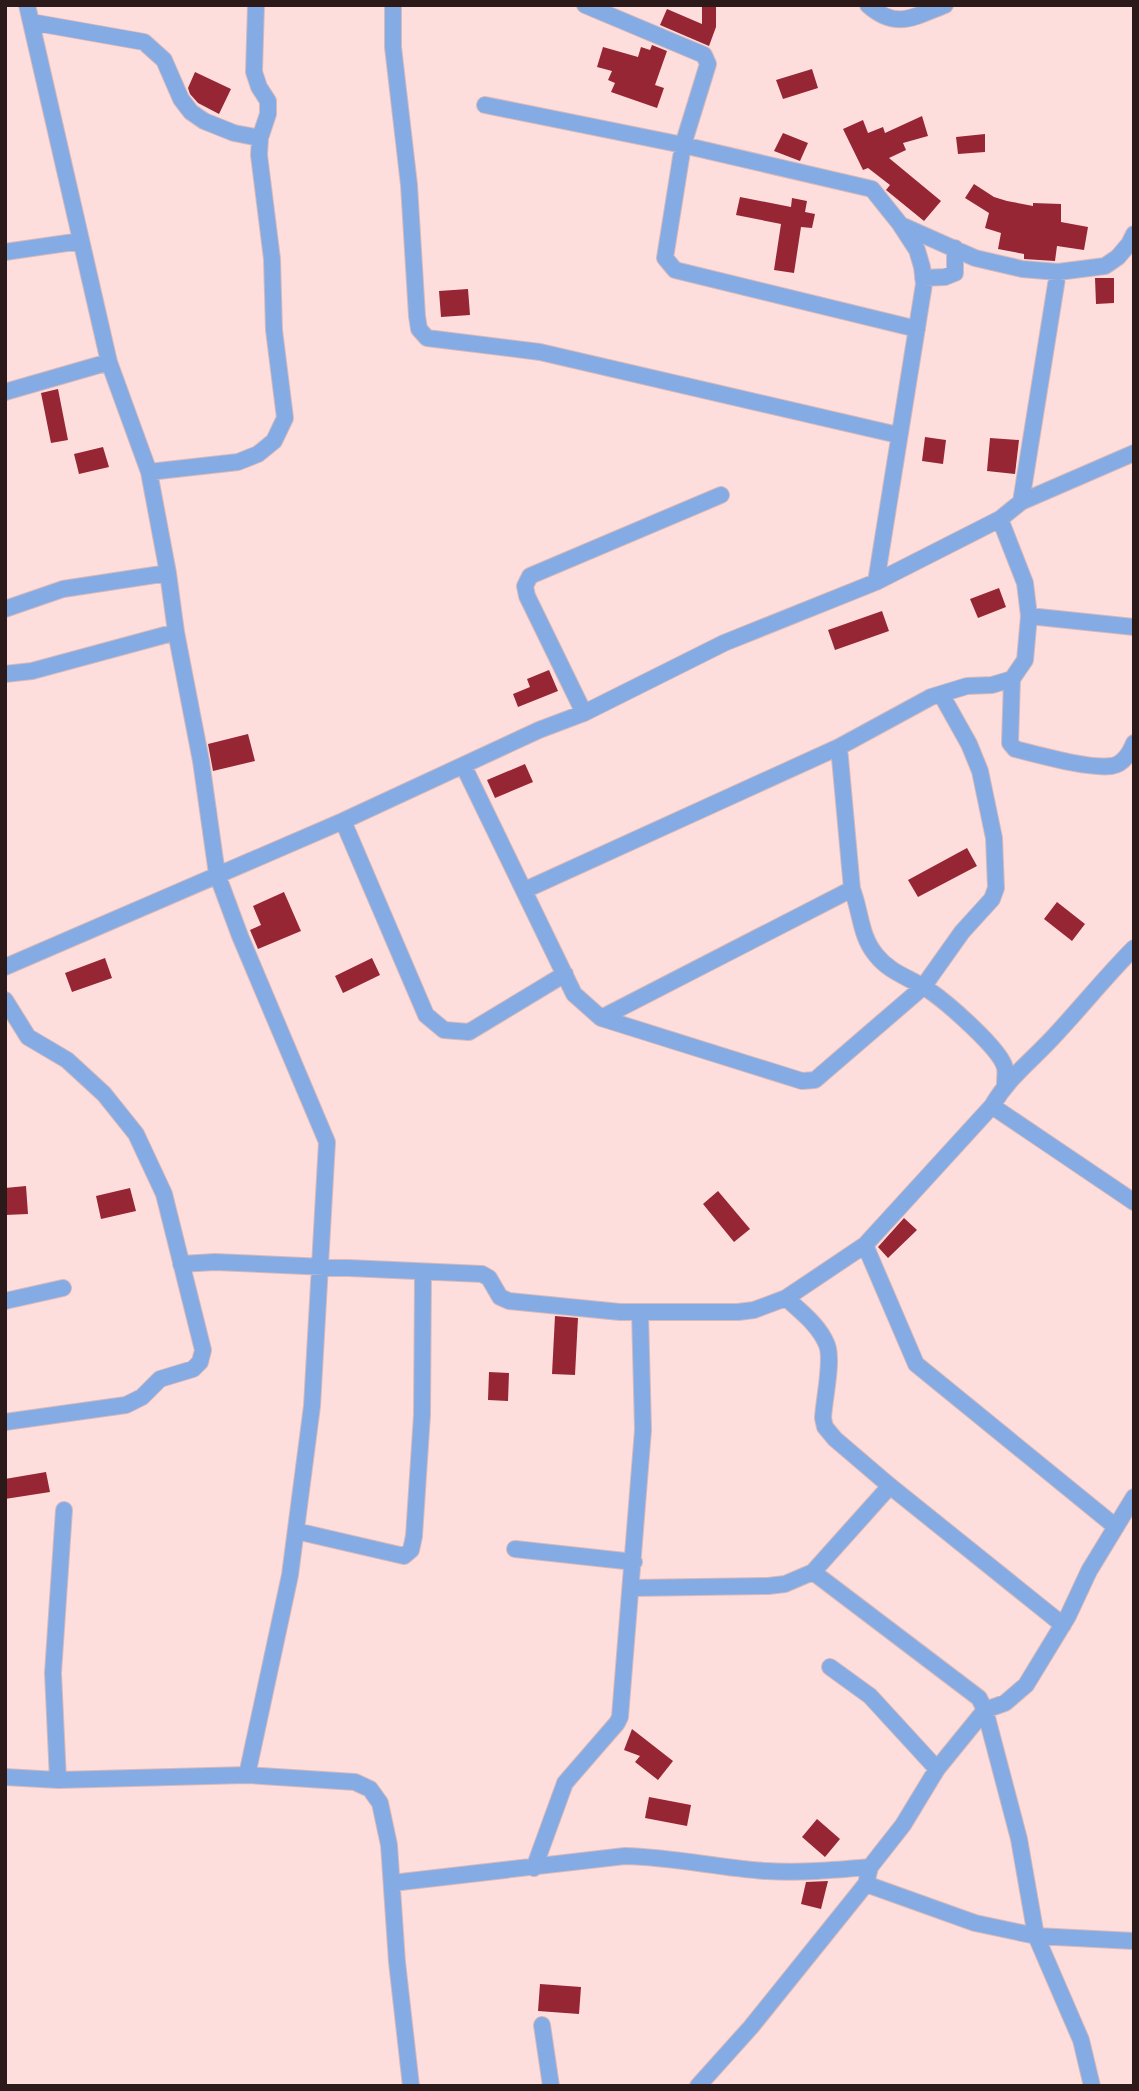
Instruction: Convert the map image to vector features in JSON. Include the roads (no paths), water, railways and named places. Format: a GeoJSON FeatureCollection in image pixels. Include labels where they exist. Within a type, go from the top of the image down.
{"type":"FeatureCollection","features":[{"type":"Feature","properties":{"kind":"street"},"geometry":{"type":"LineString","coordinates":[[27,5],[108,362],[149,471],[201,761],[217,874],[327,1142],[312,1406],[290,1576],[247,1775]]}},
{"type":"Feature","properties":{"kind":"street"},"geometry":{"type":"LineString","coordinates":[[149,471],[238,463],[258,454],[274,441],[285,418],[274,330],[272,259],[259,155],[260,138],[268,114],[268,101],[254,72],[256,5]]}},
{"type":"Feature","properties":{"kind":"street"},"geometry":{"type":"LineString","coordinates":[[393,5],[393,47],[409,185],[417,316],[423,335],[450,342],[540,352],[898,435]]}},
{"type":"Feature","properties":{"kind":"street"},"geometry":{"type":"LineString","coordinates":[[585,5],[704,55],[708,64],[683,145],[665,258],[675,270],[917,329]]}},
{"type":"Feature","properties":{"kind":"street"},"geometry":{"type":"LineString","coordinates":[[868,5],[885,18],[903,21],[945,5]]}},
{"type":"Feature","properties":{"kind":"street"},"geometry":{"type":"LineString","coordinates":[[31,22],[144,42],[164,60],[181,99],[191,112],[234,134],[260,138]]}},
{"type":"Feature","properties":{"kind":"street"},"geometry":{"type":"LineString","coordinates":[[485,105],[683,145],[872,189],[917,250],[923,278],[876,582]]}},
{"type":"Feature","properties":{"kind":"street"},"geometry":{"type":"LineString","coordinates":[[900,224],[975,258],[1022,269],[1058,272],[1105,266],[1118,257],[1134,234]]}},
{"type":"Feature","properties":{"kind":"street"},"geometry":{"type":"LineString","coordinates":[[5,252],[81,241]]}},
{"type":"Feature","properties":{"kind":"street"},"geometry":{"type":"LineString","coordinates":[[923,278],[945,277],[955,273],[955,248]]}},
{"type":"Feature","properties":{"kind":"street"},"geometry":{"type":"LineString","coordinates":[[1021,502],[1058,272]]}},
{"type":"Feature","properties":{"kind":"street"},"geometry":{"type":"LineString","coordinates":[[5,392],[108,362]]}},
{"type":"Feature","properties":{"kind":"street"},"geometry":{"type":"LineString","coordinates":[[5,967],[343,821],[539,730],[584,713],[724,643],[876,582],[1000,519],[1021,502],[1134,453]]}},
{"type":"Feature","properties":{"kind":"street"},"geometry":{"type":"LineString","coordinates":[[584,713],[527,596],[525,586],[530,576],[721,495]]}},
{"type":"Feature","properties":{"kind":"street"},"geometry":{"type":"LineString","coordinates":[[1000,519],[1024,583],[1029,616],[1025,660],[1012,679],[1010,743],[1015,749],[1068,762],[1114,766],[1125,759],[1134,743]]}},
{"type":"Feature","properties":{"kind":"street"},"geometry":{"type":"LineString","coordinates":[[5,609],[63,589],[168,573]]}},
{"type":"Feature","properties":{"kind":"street"},"geometry":{"type":"LineString","coordinates":[[1029,616],[1134,627]]}},
{"type":"Feature","properties":{"kind":"street"},"geometry":{"type":"LineString","coordinates":[[5,674],[32,671],[176,632]]}},
{"type":"Feature","properties":{"kind":"street"},"geometry":{"type":"LineString","coordinates":[[525,890],[839,747],[931,697],[967,686],[992,685],[1012,679]]}},
{"type":"Feature","properties":{"kind":"street"},"geometry":{"type":"LineString","coordinates":[[464,767],[574,993],[601,1018],[802,1081],[816,1080],[923,987],[962,932],[992,899],[996,888],[994,838],[980,771],[942,694]]}},
{"type":"Feature","properties":{"kind":"street"},"geometry":{"type":"LineString","coordinates":[[839,747],[852,889],[859,906],[863,936],[891,970],[923,987],[980,1034],[998,1053],[1005,1067],[1005,1084]]}},
{"type":"Feature","properties":{"kind":"street"},"geometry":{"type":"LineString","coordinates":[[343,821],[426,1016],[444,1030],[469,1032],[565,974]]}},
{"type":"Feature","properties":{"kind":"street"},"geometry":{"type":"LineString","coordinates":[[601,1018],[852,889]]}},
{"type":"Feature","properties":{"kind":"street"},"geometry":{"type":"LineString","coordinates":[[181,1264],[215,1262],[482,1274],[489,1278],[500,1297],[509,1301],[620,1312],[754,1310],[786,1298],[865,1245],[992,1106],[1005,1084],[1056,1034],[1101,980],[1134,948]]}},
{"type":"Feature","properties":{"kind":"street"},"geometry":{"type":"LineString","coordinates":[[5,1000],[28,1037],[67,1060],[104,1094],[136,1134],[164,1194],[203,1350],[200,1362],[193,1369],[160,1379],[142,1397],[126,1405],[5,1422]]}},
{"type":"Feature","properties":{"kind":"street"},"geometry":{"type":"LineString","coordinates":[[992,1106],[1134,1202]]}},
{"type":"Feature","properties":{"kind":"street"},"geometry":{"type":"LineString","coordinates":[[865,1245],[916,1364],[1116,1527]]}},
{"type":"Feature","properties":{"kind":"street"},"geometry":{"type":"LineString","coordinates":[[296,1531],[404,1556],[411,1550],[422,1415],[423,1272]]}},
{"type":"Feature","properties":{"kind":"street"},"geometry":{"type":"LineString","coordinates":[[5,1301],[63,1288]]}},
{"type":"Feature","properties":{"kind":"street"},"geometry":{"type":"LineString","coordinates":[[786,1298],[813,1322],[827,1346],[823,1418],[825,1427],[835,1439],[1063,1625]]}},
{"type":"Feature","properties":{"kind":"street"},"geometry":{"type":"LineString","coordinates":[[534,1868],[565,1783],[617,1723],[621,1709],[643,1430],[640,1312]]}},
{"type":"Feature","properties":{"kind":"street"},"geometry":{"type":"LineString","coordinates":[[632,1588],[785,1584],[813,1572],[890,1486]]}},
{"type":"Feature","properties":{"kind":"street"},"geometry":{"type":"LineString","coordinates":[[698,2086],[751,2027],[866,1884],[870,1867],[903,1825],[937,1769],[985,1710],[1005,1703],[1026,1685],[1063,1625],[1116,1527],[1131,1508]]}},
{"type":"Feature","properties":{"kind":"street"},"geometry":{"type":"LineString","coordinates":[[58,1780],[54,1673],[64,1510]]}},
{"type":"Feature","properties":{"kind":"street"},"geometry":{"type":"LineString","coordinates":[[515,1549],[634,1562]]}},
{"type":"Feature","properties":{"kind":"street"},"geometry":{"type":"LineString","coordinates":[[813,1572],[974,1692],[985,1710],[1019,1839],[1036,1936],[1081,2040],[1092,2086]]}},
{"type":"Feature","properties":{"kind":"street"},"geometry":{"type":"LineString","coordinates":[[831,1667],[870,1696],[937,1769]]}},
{"type":"Feature","properties":{"kind":"street"},"geometry":{"type":"LineString","coordinates":[[5,1777],[58,1780],[247,1775],[355,1782],[370,1789],[380,1803],[389,1845],[411,2086]]}},
{"type":"Feature","properties":{"kind":"street"},"geometry":{"type":"LineString","coordinates":[[392,1884],[625,1856],[776,1871],[809,1872],[870,1867]]}},
{"type":"Feature","properties":{"kind":"street"},"geometry":{"type":"LineString","coordinates":[[866,1884],[975,1923],[1036,1936],[1134,1941]]}},
{"type":"Feature","properties":{"kind":"street"},"geometry":{"type":"LineString","coordinates":[[542,2025],[551,2086]]}}]}
